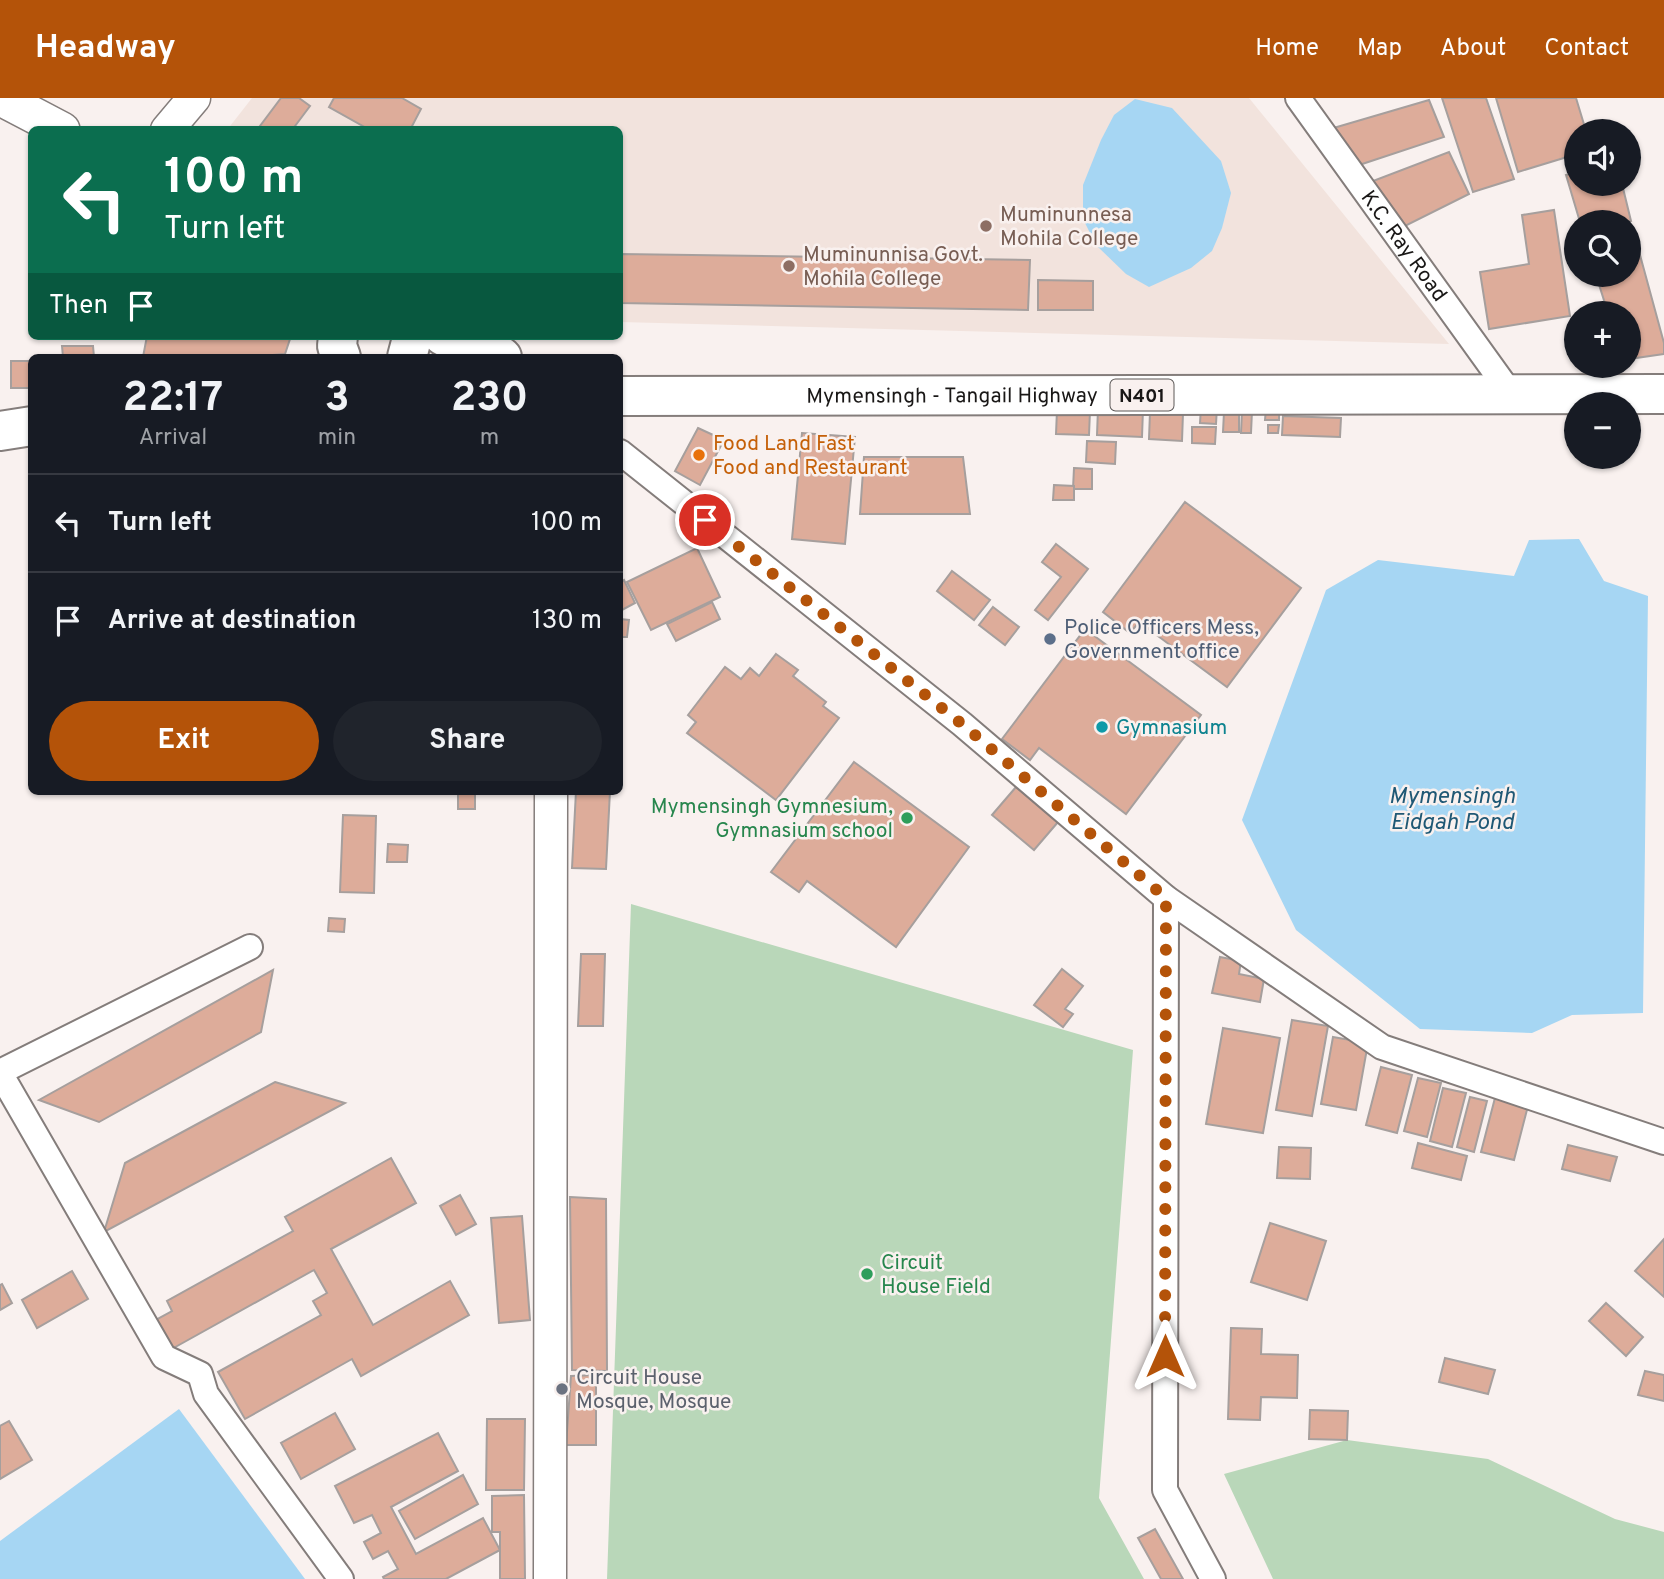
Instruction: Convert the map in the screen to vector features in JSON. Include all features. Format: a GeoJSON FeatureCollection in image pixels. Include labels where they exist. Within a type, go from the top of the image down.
{"type":"FeatureCollection","features":[{"type":"Feature","properties":{"kind":"main road"},"geometry":{"type":"LineString","coordinates":[[1,98],[54,126]]}},
{"type":"Feature","properties":{"kind":"main road"},"geometry":{"type":"LineString","coordinates":[[454,340],[494,354]]}},
{"type":"Feature","properties":{"kind":"main road","name":"Mymensingh - Tangail Highway"},"geometry":{"type":"LineString","coordinates":[[623,396],[1664,394]]}},
{"type":"Feature","properties":{"kind":"main road"},"geometry":{"type":"LineString","coordinates":[[0,431],[28,427]]}},
{"type":"Feature","properties":{"kind":"street"},"geometry":{"type":"LineString","coordinates":[[170,126],[194,98]]}},
{"type":"Feature","properties":{"kind":"street","name":"K.C. Ray Road"},"geometry":{"type":"LineString","coordinates":[[1298,98],[1511,394]]}},
{"type":"Feature","properties":{"kind":"street"},"geometry":{"type":"LineString","coordinates":[[623,454],[962,724],[1166,898],[1382,1047],[1664,1142]]}},
{"type":"Feature","properties":{"kind":"street"},"geometry":{"type":"LineString","coordinates":[[550,1579],[551,795]]}},
{"type":"Feature","properties":{"kind":"street"},"geometry":{"type":"LineString","coordinates":[[1166,898],[1165,1490],[1213,1579]]}},
{"type":"Feature","properties":{"kind":"street"},"geometry":{"type":"LineString","coordinates":[[250,947],[0,1073],[164,1357],[200,1374],[206,1394],[341,1579]]}},
{"type":"Feature","properties":{"kind":"shaded area","name":"Muminunnesa Mohila College"},"geometry":{"type":"Polygon","coordinates":[[[252,98],[1249,98],[1449,344],[623,322],[623,126],[230,126],[252,98]]]}},
{"type":"Feature","properties":{"kind":"green space","name":"Circuit House Field"},"geometry":{"type":"Polygon","coordinates":[[[631,904],[1133,1050],[1099,1498],[1144,1579],[607,1579],[631,904]]]}},
{"type":"Feature","properties":{"kind":"green space"},"geometry":{"type":"Polygon","coordinates":[[[1347,1440],[1488,1459],[1615,1519],[1664,1532],[1664,1579],[1273,1579],[1224,1474],[1347,1440]]]}},
{"type":"Feature","properties":{"kind":"water"},"geometry":{"type":"Polygon","coordinates":[[[1135,99],[1172,108],[1221,161],[1231,193],[1222,228],[1212,251],[1191,268],[1149,287],[1126,274],[1096,245],[1083,219],[1083,185],[1101,140],[1114,115],[1135,99]]]}},
{"type":"Feature","properties":{"kind":"water","name":"Mymensingh Eidgah Pond"},"geometry":{"type":"Polygon","coordinates":[[[1579,539],[1604,581],[1648,596],[1643,1013],[1572,1015],[1532,1033],[1420,1029],[1296,930],[1242,820],[1326,590],[1378,560],[1514,576],[1529,540],[1579,539]]]}},
{"type":"Feature","properties":{"kind":"water"},"geometry":{"type":"Polygon","coordinates":[[[179,1409],[305,1579],[0,1579],[0,1541],[179,1409]]]}},
{"type":"Feature","properties":{"kind":"building"},"geometry":{"type":"Polygon","coordinates":[[[281,98],[299,98],[310,106],[295,126],[260,126],[281,98]]]}},
{"type":"Feature","properties":{"kind":"building"},"geometry":{"type":"Polygon","coordinates":[[[334,98],[402,98],[421,109],[412,126],[363,126],[329,107],[334,98]]]}},
{"type":"Feature","properties":{"kind":"building"},"geometry":{"type":"Polygon","coordinates":[[[1442,98],[1486,98],[1514,179],[1473,192],[1442,98]]]}},
{"type":"Feature","properties":{"kind":"building"},"geometry":{"type":"Polygon","coordinates":[[[1496,98],[1576,98],[1582,119],[1564,119],[1564,158],[1518,172],[1496,98]]]}},
{"type":"Feature","properties":{"kind":"building"},"geometry":{"type":"Polygon","coordinates":[[[1429,100],[1444,137],[1347,169],[1313,134],[1429,100]]]}},
{"type":"Feature","properties":{"kind":"building"},"geometry":{"type":"Polygon","coordinates":[[[1449,152],[1469,194],[1401,228],[1373,181],[1449,152]]]}},
{"type":"Feature","properties":{"kind":"building"},"geometry":{"type":"Polygon","coordinates":[[[1572,196],[1625,196],[1628,210],[1576,210],[1572,196]]]}},
{"type":"Feature","properties":{"kind":"building"},"geometry":{"type":"Polygon","coordinates":[[[1554,210],[1568,301],[1564,301],[1564,317],[1489,329],[1480,272],[1529,264],[1522,215],[1554,210]]]}},
{"type":"Feature","properties":{"kind":"building"},"geometry":{"type":"Polygon","coordinates":[[[623,254],[1030,260],[1028,310],[623,303],[623,254]]]}},
{"type":"Feature","properties":{"kind":"building"},"geometry":{"type":"Polygon","coordinates":[[[1641,259],[1664,343],[1664,354],[1641,357],[1641,301],[1604,301],[1600,287],[1641,287],[1641,259]]]}},
{"type":"Feature","properties":{"kind":"building"},"geometry":{"type":"Polygon","coordinates":[[[1038,280],[1093,281],[1093,310],[1038,310],[1038,280]]]}},
{"type":"Feature","properties":{"kind":"building"},"geometry":{"type":"Polygon","coordinates":[[[146,340],[290,340],[285,354],[144,354],[146,340]]]}},
{"type":"Feature","properties":{"kind":"building"},"geometry":{"type":"Polygon","coordinates":[[[62,346],[93,346],[94,354],[63,354],[62,346]]]}},
{"type":"Feature","properties":{"kind":"building"},"geometry":{"type":"Polygon","coordinates":[[[11,361],[28,361],[28,388],[11,388],[11,361]]]}},
{"type":"Feature","properties":{"kind":"building"},"geometry":{"type":"Polygon","coordinates":[[[1201,407],[1217,407],[1216,424],[1200,423],[1201,407]]]}},
{"type":"Feature","properties":{"kind":"building"},"geometry":{"type":"Polygon","coordinates":[[[1098,408],[1143,409],[1142,437],[1097,435],[1098,408]]]}},
{"type":"Feature","properties":{"kind":"building"},"geometry":{"type":"Polygon","coordinates":[[[1266,408],[1279,408],[1279,420],[1265,420],[1266,408]]]}},
{"type":"Feature","properties":{"kind":"building"},"geometry":{"type":"Polygon","coordinates":[[[1057,410],[1090,411],[1089,435],[1056,434],[1057,410]]]}},
{"type":"Feature","properties":{"kind":"building"},"geometry":{"type":"Polygon","coordinates":[[[1242,410],[1252,411],[1251,433],[1241,433],[1242,410]]]}},
{"type":"Feature","properties":{"kind":"building"},"geometry":{"type":"Polygon","coordinates":[[[1150,412],[1183,413],[1182,441],[1149,439],[1150,412]]]}},
{"type":"Feature","properties":{"kind":"building"},"geometry":{"type":"Polygon","coordinates":[[[1224,412],[1239,412],[1239,432],[1223,432],[1224,412]]]}},
{"type":"Feature","properties":{"kind":"building"},"geometry":{"type":"Polygon","coordinates":[[[1283,416],[1341,418],[1340,437],[1282,435],[1283,416]]]}},
{"type":"Feature","properties":{"kind":"building"},"geometry":{"type":"Polygon","coordinates":[[[1268,425],[1279,425],[1278,433],[1268,433],[1268,425]]]}},
{"type":"Feature","properties":{"kind":"building"},"geometry":{"type":"Polygon","coordinates":[[[1192,427],[1216,427],[1215,444],[1192,443],[1192,427]]]}},
{"type":"Feature","properties":{"kind":"building","name":"Food Land Fast Food and Restaurant"},"geometry":{"type":"Polygon","coordinates":[[[698,428],[724,440],[700,485],[675,471],[698,428]]]}},
{"type":"Feature","properties":{"kind":"building"},"geometry":{"type":"Polygon","coordinates":[[[802,433],[855,437],[845,544],[792,539],[802,433]]]}},
{"type":"Feature","properties":{"kind":"building"},"geometry":{"type":"Polygon","coordinates":[[[1087,441],[1116,442],[1115,464],[1086,462],[1087,441]]]}},
{"type":"Feature","properties":{"kind":"building"},"geometry":{"type":"Polygon","coordinates":[[[864,457],[963,457],[970,514],[860,514],[864,457]]]}},
{"type":"Feature","properties":{"kind":"building"},"geometry":{"type":"Polygon","coordinates":[[[1074,468],[1092,469],[1092,489],[1073,489],[1074,468]]]}},
{"type":"Feature","properties":{"kind":"building"},"geometry":{"type":"Polygon","coordinates":[[[1054,485],[1074,486],[1074,500],[1053,500],[1054,485]]]}},
{"type":"Feature","properties":{"kind":"building","name":"Gymnasium"},"geometry":{"type":"Polygon","coordinates":[[[1185,502],[1301,588],[1227,687],[1139,622],[1130,633],[1103,612],[1185,502]]]}},
{"type":"Feature","properties":{"kind":"building"},"geometry":{"type":"Polygon","coordinates":[[[1056,544],[1088,569],[1048,620],[1035,610],[1061,577],[1042,562],[1056,544]]]}},
{"type":"Feature","properties":{"kind":"building"},"geometry":{"type":"Polygon","coordinates":[[[697,548],[720,597],[651,630],[627,582],[697,548]]]}},
{"type":"Feature","properties":{"kind":"building"},"geometry":{"type":"Polygon","coordinates":[[[952,571],[990,600],[974,620],[937,591],[952,571]]]}},
{"type":"Feature","properties":{"kind":"building"},"geometry":{"type":"Polygon","coordinates":[[[623,581],[635,603],[623,609],[623,581]]]}},
{"type":"Feature","properties":{"kind":"building"},"geometry":{"type":"Polygon","coordinates":[[[712,602],[720,619],[676,641],[667,624],[712,602]]]}},
{"type":"Feature","properties":{"kind":"building"},"geometry":{"type":"Polygon","coordinates":[[[993,607],[1019,627],[1005,645],[979,625],[993,607]]]}},
{"type":"Feature","properties":{"kind":"building"},"geometry":{"type":"Polygon","coordinates":[[[623,619],[629,620],[627,637],[623,637],[623,619]]]}},
{"type":"Feature","properties":{"kind":"building","name":"Gymnasium"},"geometry":{"type":"Polygon","coordinates":[[[1085,629],[1201,715],[1126,814],[1039,748],[1030,760],[1002,739],[1085,629]]]}},
{"type":"Feature","properties":{"kind":"building"},"geometry":{"type":"Polygon","coordinates":[[[776,654],[798,670],[793,676],[826,702],[823,706],[839,718],[776,800],[687,733],[696,722],[688,715],[725,667],[741,679],[750,668],[759,676],[776,654]]]}},
{"type":"Feature","properties":{"kind":"building"},"geometry":{"type":"Polygon","coordinates":[[[854,762],[969,847],[896,947],[807,881],[799,892],[771,872],[854,762]]]}},
{"type":"Feature","properties":{"kind":"building"},"geometry":{"type":"Polygon","coordinates":[[[1016,787],[1058,822],[1034,850],[992,815],[1016,787]]]}},
{"type":"Feature","properties":{"kind":"building"},"geometry":{"type":"Polygon","coordinates":[[[458,795],[475,795],[475,809],[458,809],[458,795]]]}},
{"type":"Feature","properties":{"kind":"building"},"geometry":{"type":"Polygon","coordinates":[[[576,795],[610,795],[606,869],[572,868],[576,795]]]}},
{"type":"Feature","properties":{"kind":"building"},"geometry":{"type":"Polygon","coordinates":[[[343,815],[376,816],[374,893],[340,892],[343,815]]]}},
{"type":"Feature","properties":{"kind":"building"},"geometry":{"type":"Polygon","coordinates":[[[388,844],[408,845],[407,862],[387,862],[388,844]]]}},
{"type":"Feature","properties":{"kind":"building"},"geometry":{"type":"Polygon","coordinates":[[[329,918],[345,919],[344,932],[328,931],[329,918]]]}},
{"type":"Feature","properties":{"kind":"building"},"geometry":{"type":"Polygon","coordinates":[[[581,954],[605,954],[603,1026],[578,1026],[581,954]]]}},
{"type":"Feature","properties":{"kind":"building"},"geometry":{"type":"Polygon","coordinates":[[[1220,957],[1241,961],[1239,974],[1264,979],[1260,1002],[1212,993],[1220,957]]]}},
{"type":"Feature","properties":{"kind":"building"},"geometry":{"type":"Polygon","coordinates":[[[1062,969],[1083,986],[1065,1009],[1073,1014],[1063,1027],[1034,1005],[1062,969]]]}},
{"type":"Feature","properties":{"kind":"building"},"geometry":{"type":"Polygon","coordinates":[[[273,970],[261,1032],[99,1122],[39,1100],[273,970]]]}},
{"type":"Feature","properties":{"kind":"building"},"geometry":{"type":"Polygon","coordinates":[[[1292,1020],[1328,1026],[1312,1116],[1276,1110],[1292,1020]]]}},
{"type":"Feature","properties":{"kind":"building"},"geometry":{"type":"Polygon","coordinates":[[[1223,1028],[1280,1038],[1263,1133],[1206,1124],[1223,1028]]]}},
{"type":"Feature","properties":{"kind":"building"},"geometry":{"type":"Polygon","coordinates":[[[1333,1037],[1368,1043],[1356,1110],[1321,1104],[1333,1037]]]}},
{"type":"Feature","properties":{"kind":"building"},"geometry":{"type":"Polygon","coordinates":[[[1381,1067],[1412,1075],[1397,1133],[1366,1125],[1381,1067]]]}},
{"type":"Feature","properties":{"kind":"building"},"geometry":{"type":"Polygon","coordinates":[[[1418,1078],[1441,1083],[1427,1137],[1404,1131],[1418,1078]]]}},
{"type":"Feature","properties":{"kind":"building"},"geometry":{"type":"Polygon","coordinates":[[[275,1082],[345,1103],[104,1232],[125,1163],[275,1082]]]}},
{"type":"Feature","properties":{"kind":"building"},"geometry":{"type":"Polygon","coordinates":[[[1443,1088],[1466,1093],[1452,1147],[1430,1141],[1443,1088]]]}},
{"type":"Feature","properties":{"kind":"building"},"geometry":{"type":"Polygon","coordinates":[[[1496,1094],[1529,1102],[1514,1160],[1481,1152],[1496,1094]]]}},
{"type":"Feature","properties":{"kind":"building"},"geometry":{"type":"Polygon","coordinates":[[[1470,1097],[1487,1101],[1474,1152],[1457,1147],[1470,1097]]]}},
{"type":"Feature","properties":{"kind":"building"},"geometry":{"type":"Polygon","coordinates":[[[1418,1143],[1467,1156],[1461,1180],[1412,1168],[1418,1143]]]}},
{"type":"Feature","properties":{"kind":"building"},"geometry":{"type":"Polygon","coordinates":[[[1568,1145],[1617,1157],[1610,1181],[1562,1169],[1568,1145]]]}},
{"type":"Feature","properties":{"kind":"building"},"geometry":{"type":"Polygon","coordinates":[[[1279,1147],[1311,1148],[1310,1179],[1277,1178],[1279,1147]]]}},
{"type":"Feature","properties":{"kind":"building"},"geometry":{"type":"Polygon","coordinates":[[[391,1158],[416,1203],[331,1249],[373,1325],[450,1281],[469,1315],[361,1376],[352,1359],[245,1419],[218,1372],[321,1315],[313,1301],[327,1293],[314,1270],[170,1350],[154,1321],[172,1311],[167,1301],[293,1231],[285,1217],[391,1158]]]}},
{"type":"Feature","properties":{"kind":"building"},"geometry":{"type":"Polygon","coordinates":[[[460,1195],[476,1224],[456,1235],[440,1206],[460,1195]]]}},
{"type":"Feature","properties":{"kind":"building"},"geometry":{"type":"Polygon","coordinates":[[[570,1197],[606,1199],[607,1371],[572,1370],[570,1197]]]}},
{"type":"Feature","properties":{"kind":"building"},"geometry":{"type":"Polygon","coordinates":[[[522,1216],[530,1320],[499,1323],[491,1218],[522,1216]]]}},
{"type":"Feature","properties":{"kind":"building"},"geometry":{"type":"Polygon","coordinates":[[[1270,1223],[1326,1241],[1307,1300],[1251,1282],[1270,1223]]]}},
{"type":"Feature","properties":{"kind":"building"},"geometry":{"type":"Polygon","coordinates":[[[1664,1239],[1664,1297],[1635,1271],[1664,1239]]]}},
{"type":"Feature","properties":{"kind":"building"},"geometry":{"type":"Polygon","coordinates":[[[72,1271],[88,1299],[37,1328],[22,1300],[72,1271]]]}},
{"type":"Feature","properties":{"kind":"building"},"geometry":{"type":"Polygon","coordinates":[[[2,1284],[12,1303],[0,1310],[0,1285],[2,1284]]]}},
{"type":"Feature","properties":{"kind":"building"},"geometry":{"type":"Polygon","coordinates":[[[1606,1303],[1643,1337],[1626,1356],[1589,1321],[1606,1303]]]}},
{"type":"Feature","properties":{"kind":"building"},"geometry":{"type":"Polygon","coordinates":[[[1231,1328],[1262,1329],[1261,1354],[1298,1355],[1297,1398],[1261,1397],[1260,1420],[1228,1419],[1231,1328]]]}},
{"type":"Feature","properties":{"kind":"building"},"geometry":{"type":"Polygon","coordinates":[[[1445,1358],[1495,1370],[1488,1394],[1439,1382],[1445,1358]]]}},
{"type":"Feature","properties":{"kind":"building"},"geometry":{"type":"Polygon","coordinates":[[[1645,1371],[1664,1375],[1664,1401],[1638,1395],[1645,1371]]]}},
{"type":"Feature","properties":{"kind":"building"},"geometry":{"type":"Polygon","coordinates":[[[596,1375],[596,1445],[566,1445],[571,1376],[596,1375]]]}},
{"type":"Feature","properties":{"kind":"building"},"geometry":{"type":"Polygon","coordinates":[[[1310,1410],[1348,1411],[1347,1440],[1309,1439],[1310,1410]]]}},
{"type":"Feature","properties":{"kind":"building"},"geometry":{"type":"Polygon","coordinates":[[[335,1413],[355,1449],[301,1479],[281,1443],[335,1413]]]}},
{"type":"Feature","properties":{"kind":"building"},"geometry":{"type":"Polygon","coordinates":[[[487,1419],[525,1419],[524,1490],[486,1490],[487,1419]]]}},
{"type":"Feature","properties":{"kind":"building"},"geometry":{"type":"Polygon","coordinates":[[[9,1421],[32,1460],[0,1479],[0,1426],[9,1421]]]}},
{"type":"Feature","properties":{"kind":"building"},"geometry":{"type":"Polygon","coordinates":[[[438,1433],[458,1471],[391,1507],[416,1554],[483,1518],[500,1550],[446,1579],[384,1579],[383,1577],[398,1569],[388,1551],[373,1559],[364,1542],[381,1533],[372,1515],[354,1523],[335,1486],[438,1433]]]}},
{"type":"Feature","properties":{"kind":"building"},"geometry":{"type":"Polygon","coordinates":[[[463,1475],[478,1504],[415,1539],[399,1511],[463,1475]]]}},
{"type":"Feature","properties":{"kind":"building"},"geometry":{"type":"Polygon","coordinates":[[[524,1495],[525,1579],[500,1579],[500,1532],[492,1532],[492,1496],[524,1495]]]}},
{"type":"Feature","properties":{"kind":"building"},"geometry":{"type":"Polygon","coordinates":[[[1155,1529],[1183,1579],[1161,1579],[1138,1538],[1155,1529]]]}},
{"type":"Feature","properties":{"kind":"place","name":"Muminunnesa Mohila College"},"geometry":{"type":"Point","coordinates":[986,226]}},
{"type":"Feature","properties":{"kind":"place","name":"Muminunnisa Govt. Mohila College"},"geometry":{"type":"Point","coordinates":[789,266]}},
{"type":"Feature","properties":{"kind":"place","name":"Food Land Fast Food and Restaurant"},"geometry":{"type":"Point","coordinates":[699,455]}},
{"type":"Feature","properties":{"kind":"place","name":"Police Officers Mess, Government office"},"geometry":{"type":"Point","coordinates":[1050,639]}},
{"type":"Feature","properties":{"kind":"place","name":"Gymnasium"},"geometry":{"type":"Point","coordinates":[1102,727]}},
{"type":"Feature","properties":{"kind":"place","name":"Mymensingh Gymnesium, Gymnasium school"},"geometry":{"type":"Point","coordinates":[907,818]}},
{"type":"Feature","properties":{"kind":"place","name":"Circuit House Field"},"geometry":{"type":"Point","coordinates":[867,1274]}},
{"type":"Feature","properties":{"kind":"place","name":"Circuit House Mosque, Mosque"},"geometry":{"type":"Point","coordinates":[562,1389]}},
{"type":"Feature","properties":{"kind":"route"},"geometry":{"type":"LineString","coordinates":[[705,520],[962,724],[1166,898],[1165,1356]]}}]}
